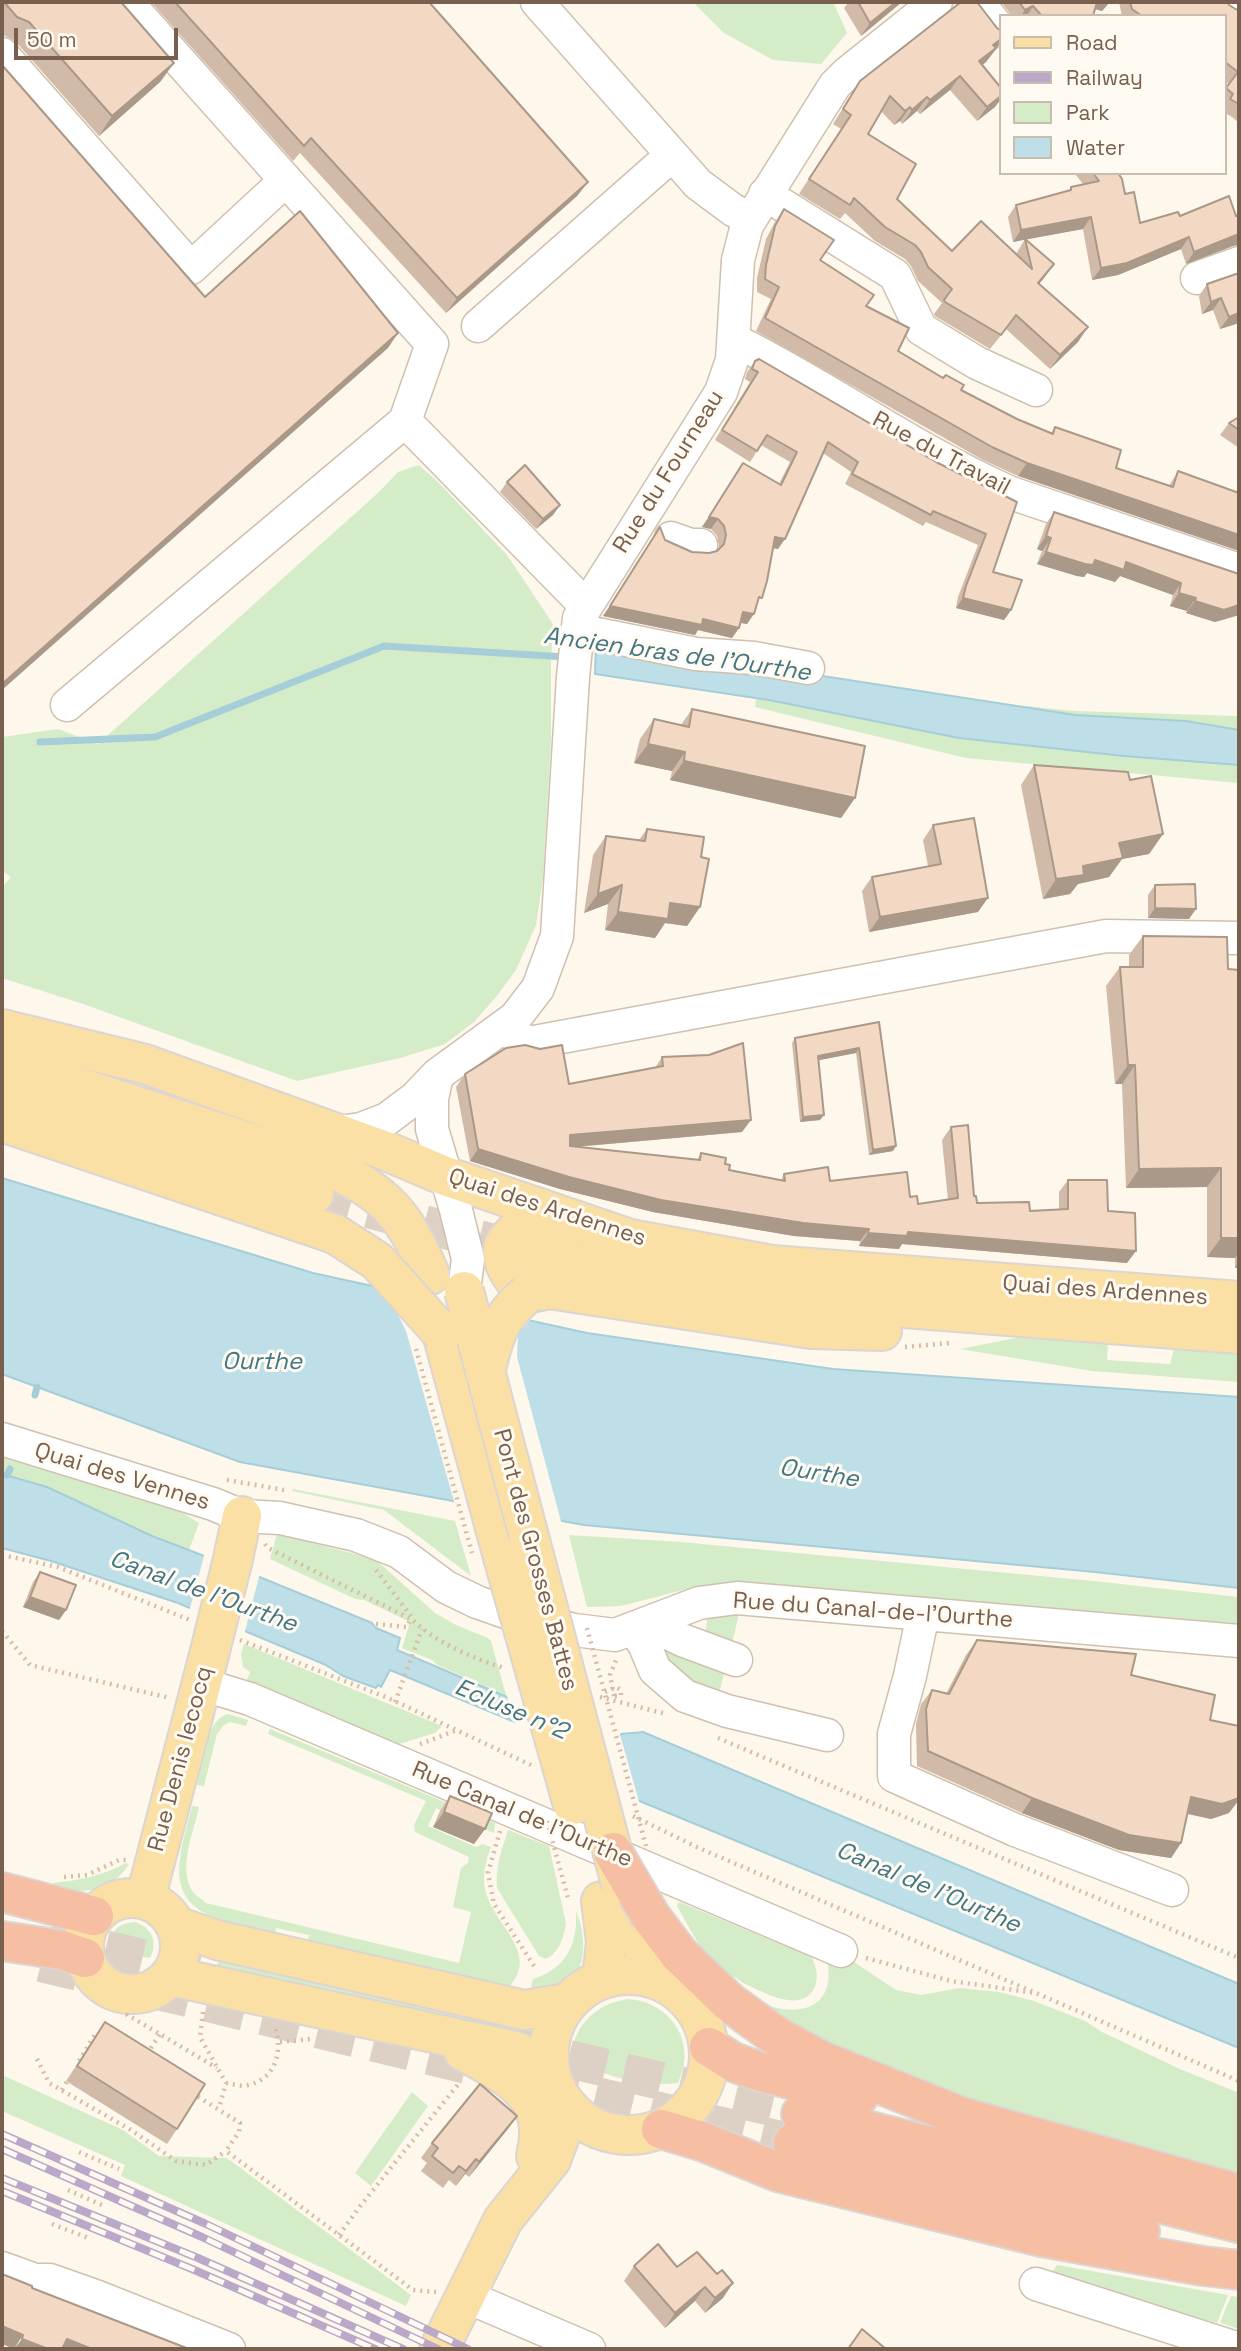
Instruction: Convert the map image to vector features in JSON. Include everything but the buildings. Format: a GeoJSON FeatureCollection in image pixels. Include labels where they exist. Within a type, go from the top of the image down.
{"type":"FeatureCollection","features":[{"type":"Feature","properties":{"kind":"highway"},"geometry":{"type":"LineString","coordinates":[[630,1852],[612,1906],[679,1954],[729,2002],[776,2036],[822,2061],[962,2117],[1239,2194]]}},
{"type":"Feature","properties":{"kind":"highway"},"geometry":{"type":"LineString","coordinates":[[2,1892],[94,1916]]}},
{"type":"Feature","properties":{"kind":"highway"},"geometry":{"type":"LineString","coordinates":[[2,1941],[62,1950],[85,1958]]}},
{"type":"Feature","properties":{"kind":"highway"},"geometry":{"type":"LineString","coordinates":[[709,2047],[733,2062],[758,2071],[923,2114],[962,2117]]}},
{"type":"Feature","properties":{"kind":"highway"},"geometry":{"type":"LineString","coordinates":[[661,2129],[704,2141],[778,2172],[1028,2234],[1190,2264],[1239,2270]]}},
{"type":"Feature","properties":{"kind":"highway"},"geometry":{"type":"LineString","coordinates":[[1239,2223],[797,2129],[1239,2256]]}},
{"type":"Feature","properties":{"kind":"main road"},"geometry":{"type":"LineString","coordinates":[[2,1002],[145,1064]]}},
{"type":"Feature","properties":{"kind":"main road","name":"Quai des Ardennes"},"geometry":{"type":"LineString","coordinates":[[2,1029],[145,1064],[386,1151],[445,1176],[630,1239],[772,1265],[1239,1301]]}},
{"type":"Feature","properties":{"kind":"main road"},"geometry":{"type":"LineString","coordinates":[[2,1091],[337,1171],[362,1182],[384,1198],[400,1216],[447,1283]]}},
{"type":"Feature","properties":{"kind":"main road"},"geometry":{"type":"LineString","coordinates":[[2,1091],[314,1194]]}},
{"type":"Feature","properties":{"kind":"main road","name":"Pont des Grosses Battes"},"geometry":{"type":"LineString","coordinates":[[2,1091],[335,1234],[377,1261],[428,1339],[612,1906]]}},
{"type":"Feature","properties":{"kind":"main road"},"geometry":{"type":"LineString","coordinates":[[332,1133],[388,1170],[422,1203],[444,1240],[447,1283]]}},
{"type":"Feature","properties":{"kind":"main road"},"geometry":{"type":"LineString","coordinates":[[527,1294],[517,1285],[502,1255],[506,1241],[521,1227],[539,1225],[630,1239]]}},
{"type":"Feature","properties":{"kind":"main road","name":"Quai des Ardennes"},"geometry":{"type":"LineString","coordinates":[[533,1254],[789,1299],[1239,1334]]}},
{"type":"Feature","properties":{"kind":"main road","name":"Pont des Grosses Battes"},"geometry":{"type":"LineString","coordinates":[[428,1339],[447,1283]]}},
{"type":"Feature","properties":{"kind":"main road","name":"Pont des Grosses Battes"},"geometry":{"type":"LineString","coordinates":[[447,1283],[485,1373],[630,1852]]}},
{"type":"Feature","properties":{"kind":"main road"},"geometry":{"type":"LineString","coordinates":[[485,1373],[493,1342],[509,1310],[527,1294],[549,1289],[811,1329],[913,1331],[954,1326],[980,1315]]}},
{"type":"Feature","properties":{"kind":"main road","name":"Rue Denis lecocq"},"geometry":{"type":"LineString","coordinates":[[145,1900],[145,1862],[195,1679],[251,1554],[248,1500]]}},
{"type":"Feature","properties":{"kind":"main road"},"geometry":{"type":"LineString","coordinates":[[166,1988],[178,1961],[180,1943],[176,1927],[169,1915],[145,1900],[127,1899],[108,1904],[94,1916],[85,1936],[85,1958],[93,1974],[106,1986],[122,1993],[140,1994],[157,1987],[166,1988],[427,2032],[516,2052],[556,2086],[583,2121],[610,2133],[627,2136],[661,2129],[682,2116],[699,2096],[708,2072],[709,2047],[705,2027],[695,2009],[681,1994],[664,1983],[644,1976],[623,1975],[602,1979],[577,1993],[567,2003],[555,2024],[549,2047],[556,2086],[560,2136],[557,2148],[551,2160],[503,2220],[439,2349]]}},
{"type":"Feature","properties":{"kind":"main road"},"geometry":{"type":"LineString","coordinates":[[602,1979],[612,1906]]}},
{"type":"Feature","properties":{"kind":"main road"},"geometry":{"type":"LineString","coordinates":[[612,1906],[642,1946],[664,1983]]}},
{"type":"Feature","properties":{"kind":"main road"},"geometry":{"type":"LineString","coordinates":[[176,1927],[217,1940],[524,2010],[567,2003]]}},
{"type":"Feature","properties":{"kind":"main road"},"geometry":{"type":"LineString","coordinates":[[427,2032],[507,2077],[524,2090],[536,2108],[540,2143],[522,2197]]}},
{"type":"Feature","properties":{"kind":"main road"},"geometry":{"type":"LineString","coordinates":[[471,2281],[574,2164],[610,2133]]}},
{"type":"Feature","properties":{"kind":"street"},"geometry":{"type":"LineString","coordinates":[[67,705],[405,421],[432,344],[127,2]]}},
{"type":"Feature","properties":{"kind":"street"},"geometry":{"type":"LineString","coordinates":[[537,2],[698,184],[733,210],[758,206],[895,275],[921,329],[976,363],[1036,390]]}},
{"type":"Feature","properties":{"kind":"street","name":"Rue du Fourneau"},"geometry":{"type":"LineString","coordinates":[[332,1133],[361,1129],[387,1119],[415,1098],[437,1075],[515,1017],[538,988],[557,936],[573,677],[579,625],[667,535],[732,360],[738,260],[747,225],[835,85],[936,2]]}},
{"type":"Feature","properties":{"kind":"street"},"geometry":{"type":"LineString","coordinates":[[978,2],[1000,30]]}},
{"type":"Feature","properties":{"kind":"street"},"geometry":{"type":"LineString","coordinates":[[1231,2],[1239,7]]}},
{"type":"Feature","properties":{"kind":"street"},"geometry":{"type":"LineString","coordinates":[[2,54],[191,268],[286,180]]}},
{"type":"Feature","properties":{"kind":"street"},"geometry":{"type":"LineString","coordinates":[[478,326],[672,155]]}},
{"type":"Feature","properties":{"kind":"street"},"geometry":{"type":"LineString","coordinates":[[1197,278],[1239,263]]}},
{"type":"Feature","properties":{"kind":"street","name":"Rue du Travail"},"geometry":{"type":"LineString","coordinates":[[734,341],[779,363],[915,445],[981,480],[1011,493],[1239,570]]}},
{"type":"Feature","properties":{"kind":"street"},"geometry":{"type":"LineString","coordinates":[[405,421],[579,625],[696,654],[754,658],[808,668]]}},
{"type":"Feature","properties":{"kind":"street"},"geometry":{"type":"LineString","coordinates":[[502,1028],[529,1043],[1106,936],[1239,937]]}},
{"type":"Feature","properties":{"kind":"street"},"geometry":{"type":"LineString","coordinates":[[437,1075],[432,1100],[432,1129],[457,1210],[468,1259],[447,1283]]}},
{"type":"Feature","properties":{"kind":"street","name":"Quai des Vennes"},"geometry":{"type":"LineString","coordinates":[[2,1439],[213,1504],[248,1500]]}},
{"type":"Feature","properties":{"kind":"street","name":"Rue du Canal-de-l'Ourthe"},"geometry":{"type":"LineString","coordinates":[[248,1500],[280,1518],[356,1535],[399,1552],[446,1587],[477,1602],[574,1630],[615,1635],[699,1603],[737,1598],[1239,1641]]}},
{"type":"Feature","properties":{"kind":"street"},"geometry":{"type":"LineString","coordinates":[[923,1614],[894,1734],[894,1776],[1015,1830],[1172,1891]]}},
{"type":"Feature","properties":{"kind":"street"},"geometry":{"type":"LineString","coordinates":[[641,1625],[736,1660]]}},
{"type":"Feature","properties":{"kind":"street"},"geometry":{"type":"LineString","coordinates":[[641,1625],[645,1646],[655,1670],[685,1696],[727,1711],[827,1735]]}},
{"type":"Feature","properties":{"kind":"street","name":"Rue Canal de l'Ourthe"},"geometry":{"type":"LineString","coordinates":[[195,1679],[250,1699],[841,1951]]}},
{"type":"Feature","properties":{"kind":"street"},"geometry":{"type":"LineString","coordinates":[[2,2268],[35,2280],[50,2280],[85,2292],[229,2349]]}},
{"type":"Feature","properties":{"kind":"street"},"geometry":{"type":"LineString","coordinates":[[471,2281],[589,2349]]}},
{"type":"Feature","properties":{"kind":"street"},"geometry":{"type":"LineString","coordinates":[[1036,2284],[1239,2349]]}},
{"type":"Feature","properties":{"kind":"path"},"geometry":{"type":"LineString","coordinates":[[428,1339],[475,1561]]}},
{"type":"Feature","properties":{"kind":"path"},"geometry":{"type":"LineString","coordinates":[[219,1479],[248,1500]]}},
{"type":"Feature","properties":{"kind":"path"},"geometry":{"type":"LineString","coordinates":[[251,1554],[412,1619]]}},
{"type":"Feature","properties":{"kind":"path"},"geometry":{"type":"LineString","coordinates":[[2,1555],[58,1567]]}},
{"type":"Feature","properties":{"kind":"path"},"geometry":{"type":"LineString","coordinates":[[373,1565],[422,1629],[479,1660],[515,1672]]}},
{"type":"Feature","properties":{"kind":"path"},"geometry":{"type":"LineString","coordinates":[[376,1624],[407,1627],[412,1619]]}},
{"type":"Feature","properties":{"kind":"path"},"geometry":{"type":"LineString","coordinates":[[586,1625],[605,1692],[630,1852]]}},
{"type":"Feature","properties":{"kind":"path"},"geometry":{"type":"LineString","coordinates":[[395,1702],[422,1629]]}},
{"type":"Feature","properties":{"kind":"path"},"geometry":{"type":"LineString","coordinates":[[2,1631],[30,1665],[195,1679]]}},
{"type":"Feature","properties":{"kind":"path"},"geometry":{"type":"LineString","coordinates":[[501,1656],[505,1669]]}},
{"type":"Feature","properties":{"kind":"path"},"geometry":{"type":"LineString","coordinates":[[605,1692],[616,1687],[621,1690],[621,1696],[614,1696],[610,1675],[618,1656],[626,1659]]}},
{"type":"Feature","properties":{"kind":"path"},"geometry":{"type":"LineString","coordinates":[[588,1694],[672,1716]]}},
{"type":"Feature","properties":{"kind":"path"},"geometry":{"type":"LineString","coordinates":[[388,1698],[543,1771]]}},
{"type":"Feature","properties":{"kind":"path"},"geometry":{"type":"LineString","coordinates":[[714,1735],[1239,1958]]}},
{"type":"Feature","properties":{"kind":"path"},"geometry":{"type":"LineString","coordinates":[[527,1750],[534,1777]]}},
{"type":"Feature","properties":{"kind":"path"},"geometry":{"type":"LineString","coordinates":[[507,1808],[488,1873],[494,1904],[536,1969]]}},
{"type":"Feature","properties":{"kind":"path"},"geometry":{"type":"LineString","coordinates":[[627,1813],[699,1848],[1239,2081]]}},
{"type":"Feature","properties":{"kind":"path"},"geometry":{"type":"LineString","coordinates":[[545,1817],[612,1906]]}},
{"type":"Feature","properties":{"kind":"path"},"geometry":{"type":"LineString","coordinates":[[60,1877],[88,1875],[119,1860],[145,1862]]}},
{"type":"Feature","properties":{"kind":"path"},"geometry":{"type":"LineString","coordinates":[[841,1951],[951,1980],[1035,1993]]}},
{"type":"Feature","properties":{"kind":"path"},"geometry":{"type":"LineString","coordinates":[[166,1988],[126,2014],[218,2069],[226,2083],[219,2108]]}},
{"type":"Feature","properties":{"kind":"path"},"geometry":{"type":"LineString","coordinates":[[226,2083],[246,2086],[263,2079],[275,2065],[280,2042],[272,2019]]}},
{"type":"Feature","properties":{"kind":"path"},"geometry":{"type":"LineString","coordinates":[[62,2090],[96,2033],[110,2040]]}},
{"type":"Feature","properties":{"kind":"path"},"geometry":{"type":"LineString","coordinates":[[143,2061],[159,2034]]}},
{"type":"Feature","properties":{"kind":"path"},"geometry":{"type":"LineString","coordinates":[[280,2042],[314,2039]]}},
{"type":"Feature","properties":{"kind":"path"},"geometry":{"type":"LineString","coordinates":[[37,2059],[49,2083],[131,2130],[176,2161],[206,2165],[226,2151],[239,2132],[240,2123],[184,2088]]}},
{"type":"Feature","properties":{"kind":"path"},"geometry":{"type":"LineString","coordinates":[[339,2235],[467,2074]]}},
{"type":"Feature","properties":{"kind":"path"},"geometry":{"type":"LineString","coordinates":[[226,2151],[413,2290],[471,2281]]}},
{"type":"Feature","properties":{"kind":"path"},"geometry":{"type":"LineString","coordinates":[[79,2152],[119,2169]]}},
{"type":"Feature","properties":{"kind":"path"},"geometry":{"type":"LineString","coordinates":[[68,2190],[104,2206]]}},
{"type":"Feature","properties":{"kind":"path"},"geometry":{"type":"LineString","coordinates":[[52,2224],[91,2239]]}},
{"type":"Feature","properties":{"kind":"green space"},"geometry":{"type":"Polygon","coordinates":[[[693,2],[833,2],[847,33],[821,64],[773,60],[724,33],[693,2]]]}},
{"type":"Feature","properties":{"kind":"green space"},"geometry":{"type":"Polygon","coordinates":[[[419,465],[507,555],[553,624],[551,740],[543,878],[536,925],[516,970],[496,997],[474,1022],[445,1044],[400,1058],[297,1081],[83,1004],[2,978],[2,887],[11,877],[2,871],[2,737],[58,729],[98,744],[398,472],[419,465]]]}},
{"type":"Feature","properties":{"kind":"green space"},"geometry":{"type":"Polygon","coordinates":[[[759,673],[956,699],[1075,711],[1239,716],[1239,783],[966,758],[755,707],[759,673]]]}},
{"type":"Feature","properties":{"kind":"green space"},"geometry":{"type":"Polygon","coordinates":[[[1021,1337],[1108,1343],[1107,1360],[1170,1364],[1174,1349],[1239,1353],[1239,1382],[1092,1371],[960,1349],[1021,1337]]]}},
{"type":"Feature","properties":{"kind":"green space"},"geometry":{"type":"Polygon","coordinates":[[[2,1445],[154,1495],[199,1523],[189,1550],[152,1536],[47,1487],[2,1474],[2,1445]]]}},
{"type":"Feature","properties":{"kind":"green space"},"geometry":{"type":"Polygon","coordinates":[[[293,1489],[455,1521],[471,1576],[384,1510],[292,1491],[293,1489]]]}},
{"type":"Feature","properties":{"kind":"green space"},"geometry":{"type":"Polygon","coordinates":[[[277,1534],[375,1559],[435,1613],[488,1638],[506,1695],[402,1648],[410,1622],[270,1559],[277,1534]]]}},
{"type":"Feature","properties":{"kind":"green space"},"geometry":{"type":"Polygon","coordinates":[[[569,1535],[681,1542],[1239,1597],[1239,1635],[695,1587],[621,1606],[587,1607],[569,1535]]]}},
{"type":"Feature","properties":{"kind":"green space"},"geometry":{"type":"Polygon","coordinates":[[[739,1614],[732,1643],[706,1633],[707,1620],[739,1614]]]}},
{"type":"Feature","properties":{"kind":"green space"},"geometry":{"type":"Polygon","coordinates":[[[244,1644],[442,1726],[435,1733],[389,1747],[246,1682],[250,1672],[243,1667],[241,1654],[244,1644]]]}},
{"type":"Feature","properties":{"kind":"green space"},"geometry":{"type":"Polygon","coordinates":[[[660,1645],[726,1666],[718,1698],[667,1671],[660,1645]]]}},
{"type":"Feature","properties":{"kind":"green space"},"geometry":{"type":"Polygon","coordinates":[[[228,1714],[248,1720],[246,1726],[230,1722],[224,1725],[217,1734],[204,1786],[197,1785],[209,1733],[220,1718],[228,1714]]]}},
{"type":"Feature","properties":{"kind":"green space"},"geometry":{"type":"Polygon","coordinates":[[[270,1729],[495,1823],[494,1833],[436,1808],[428,1826],[476,1847],[483,1844],[491,1847],[484,1871],[485,1890],[492,1908],[514,1942],[520,1964],[517,1976],[508,1988],[308,1943],[309,1935],[276,1928],[275,1934],[241,1926],[208,1915],[195,1906],[185,1895],[180,1879],[181,1852],[192,1806],[199,1807],[188,1850],[186,1872],[193,1892],[206,1903],[459,1963],[471,1912],[453,1907],[461,1868],[468,1863],[469,1857],[415,1832],[414,1825],[426,1801],[268,1734],[270,1729]]]}},
{"type":"Feature","properties":{"kind":"green space"},"geometry":{"type":"Polygon","coordinates":[[[508,1830],[549,1846],[566,1923],[560,1944],[546,1959],[539,1956],[497,1888],[498,1866],[508,1830]]]}},
{"type":"Feature","properties":{"kind":"green space"},"geometry":{"type":"Polygon","coordinates":[[[129,1864],[121,1874],[104,1886],[84,1891],[50,1888],[53,1883],[91,1877],[129,1864]]]}},
{"type":"Feature","properties":{"kind":"green space"},"geometry":{"type":"Polygon","coordinates":[[[679,1902],[812,1957],[817,1978],[813,1990],[798,2000],[778,1998],[721,1971],[695,1938],[677,1906],[679,1902]]]}},
{"type":"Feature","properties":{"kind":"green space"},"geometry":{"type":"Polygon","coordinates":[[[576,1911],[582,1932],[583,1956],[575,1977],[557,1990],[529,1996],[533,1979],[554,1969],[568,1954],[575,1934],[576,1911]]]}},
{"type":"Feature","properties":{"kind":"green space"},"geometry":{"type":"Polygon","coordinates":[[[135,1922],[150,1932],[154,1947],[150,1958],[110,1952],[110,1940],[118,1927],[135,1922]]]}},
{"type":"Feature","properties":{"kind":"green space"},"geometry":{"type":"Polygon","coordinates":[[[220,1951],[514,2019],[509,2035],[217,1966],[220,1951]]]}},
{"type":"Feature","properties":{"kind":"green space"},"geometry":{"type":"Polygon","coordinates":[[[825,1953],[845,1956],[896,1990],[921,1995],[960,1988],[999,1992],[1034,2001],[1085,2021],[1102,2032],[1180,2069],[1239,2093],[1239,2177],[1002,2112],[846,2060],[760,2002],[790,2010],[803,2009],[814,2004],[823,1996],[828,1985],[829,1971],[825,1953]]]}},
{"type":"Feature","properties":{"kind":"green space"},"geometry":{"type":"Polygon","coordinates":[[[628,1999],[657,2008],[677,2027],[685,2053],[678,2083],[650,2084],[623,2079],[597,2070],[572,2055],[577,2034],[590,2017],[607,2005],[628,1999]]]}},
{"type":"Feature","properties":{"kind":"green space"},"geometry":{"type":"Polygon","coordinates":[[[2,2075],[123,2130],[159,2156],[227,2158],[411,2295],[406,2306],[121,2176],[125,2165],[2,2111],[2,2075]]]}},
{"type":"Feature","properties":{"kind":"green space"},"geometry":{"type":"Polygon","coordinates":[[[412,2092],[428,2106],[371,2186],[355,2173],[412,2092]]]}},
{"type":"Feature","properties":{"kind":"green space"},"geometry":{"type":"Polygon","coordinates":[[[1057,2265],[1228,2295],[1217,2323],[1058,2279],[1052,2272],[1057,2265]]]}},
{"type":"Feature","properties":{"kind":"green space"},"geometry":{"type":"Polygon","coordinates":[[[1231,2296],[1239,2297],[1239,2329],[1220,2323],[1231,2296]]]}},
{"type":"Feature","properties":{"kind":"water"},"geometry":{"type":"Polygon","coordinates":[[[596,641],[1075,715],[1186,721],[1239,730],[1239,765],[959,738],[769,700],[595,674],[596,641]]]}},
{"type":"Feature","properties":{"kind":"water","name":"Ourthe"},"geometry":{"type":"Polygon","coordinates":[[[2,1178],[313,1273],[587,1333],[833,1369],[1239,1397],[1239,1588],[1095,1572],[584,1525],[240,1462],[2,1374],[2,1178]]]}},
{"type":"Feature","properties":{"kind":"water","name":"Canal de l'Ourthe"},"geometry":{"type":"Polygon","coordinates":[[[2,1474],[47,1487],[152,1536],[372,1623],[376,1628],[400,1638],[397,1650],[505,1696],[619,1739],[621,1734],[643,1732],[1239,1984],[1239,2048],[620,1793],[623,1767],[390,1670],[381,1687],[378,1685],[376,1688],[178,1603],[51,1561],[2,1548],[2,1474]]]}},
{"type":"Feature","properties":{"kind":"pier"},"geometry":{"type":"Polygon","coordinates":[[[374,1283],[533,1317],[518,1334],[517,1357],[562,1525],[455,1505],[406,1331],[395,1309],[374,1283]]]}},
{"type":"Feature","properties":{"kind":"pier"},"geometry":{"type":"Polygon","coordinates":[[[205,1552],[260,1573],[244,1635],[189,1612],[205,1552]]]}},
{"type":"Feature","properties":{"kind":"pier"},"geometry":{"type":"Polygon","coordinates":[[[506,1693],[617,1735],[619,1731],[640,1805],[617,1795],[620,1770],[516,1726],[506,1693]]]}},
{"type":"Feature","properties":{"kind":"waterway","name":"Ancien bras de l'Ourthe"},"geometry":{"type":"LineString","coordinates":[[40,742],[155,737],[384,646],[566,657]]}},
{"type":"Feature","properties":{"kind":"waterway"},"geometry":{"type":"LineString","coordinates":[[35,1395],[37,1387]]}},
{"type":"Feature","properties":{"kind":"waterway"},"geometry":{"type":"LineString","coordinates":[[7,1475],[10,1469]]}},
{"type":"Feature","properties":{"kind":"tunnel"},"geometry":{"type":"LineString","coordinates":[[314,1194],[533,1254]]}},
{"type":"Feature","properties":{"kind":"tunnel"},"geometry":{"type":"LineString","coordinates":[[50,1936],[210,1974]]}},
{"type":"Feature","properties":{"kind":"tunnel"},"geometry":{"type":"LineString","coordinates":[[41,1963],[793,2143]]}},
{"type":"Feature","properties":{"kind":"tunnel"},"geometry":{"type":"LineString","coordinates":[[513,2046],[801,2114]]}},
{"type":"Feature","properties":{"kind":"railway"},"geometry":{"type":"LineString","coordinates":[[2,2134],[206,2224],[468,2349]]}},
{"type":"Feature","properties":{"kind":"railway"},"geometry":{"type":"LineString","coordinates":[[2,2149],[202,2237],[438,2349]]}},
{"type":"Feature","properties":{"kind":"railway"},"geometry":{"type":"LineString","coordinates":[[2,2178],[198,2258],[403,2349]]}},
{"type":"Feature","properties":{"kind":"railway"},"geometry":{"type":"LineString","coordinates":[[2,2191],[192,2269],[375,2349]]}},
{"type":"Feature","properties":{"kind":"water label","name":"Ecluse n°2"},"geometry":{"type":"Point","coordinates":[511,1710]}}]}
